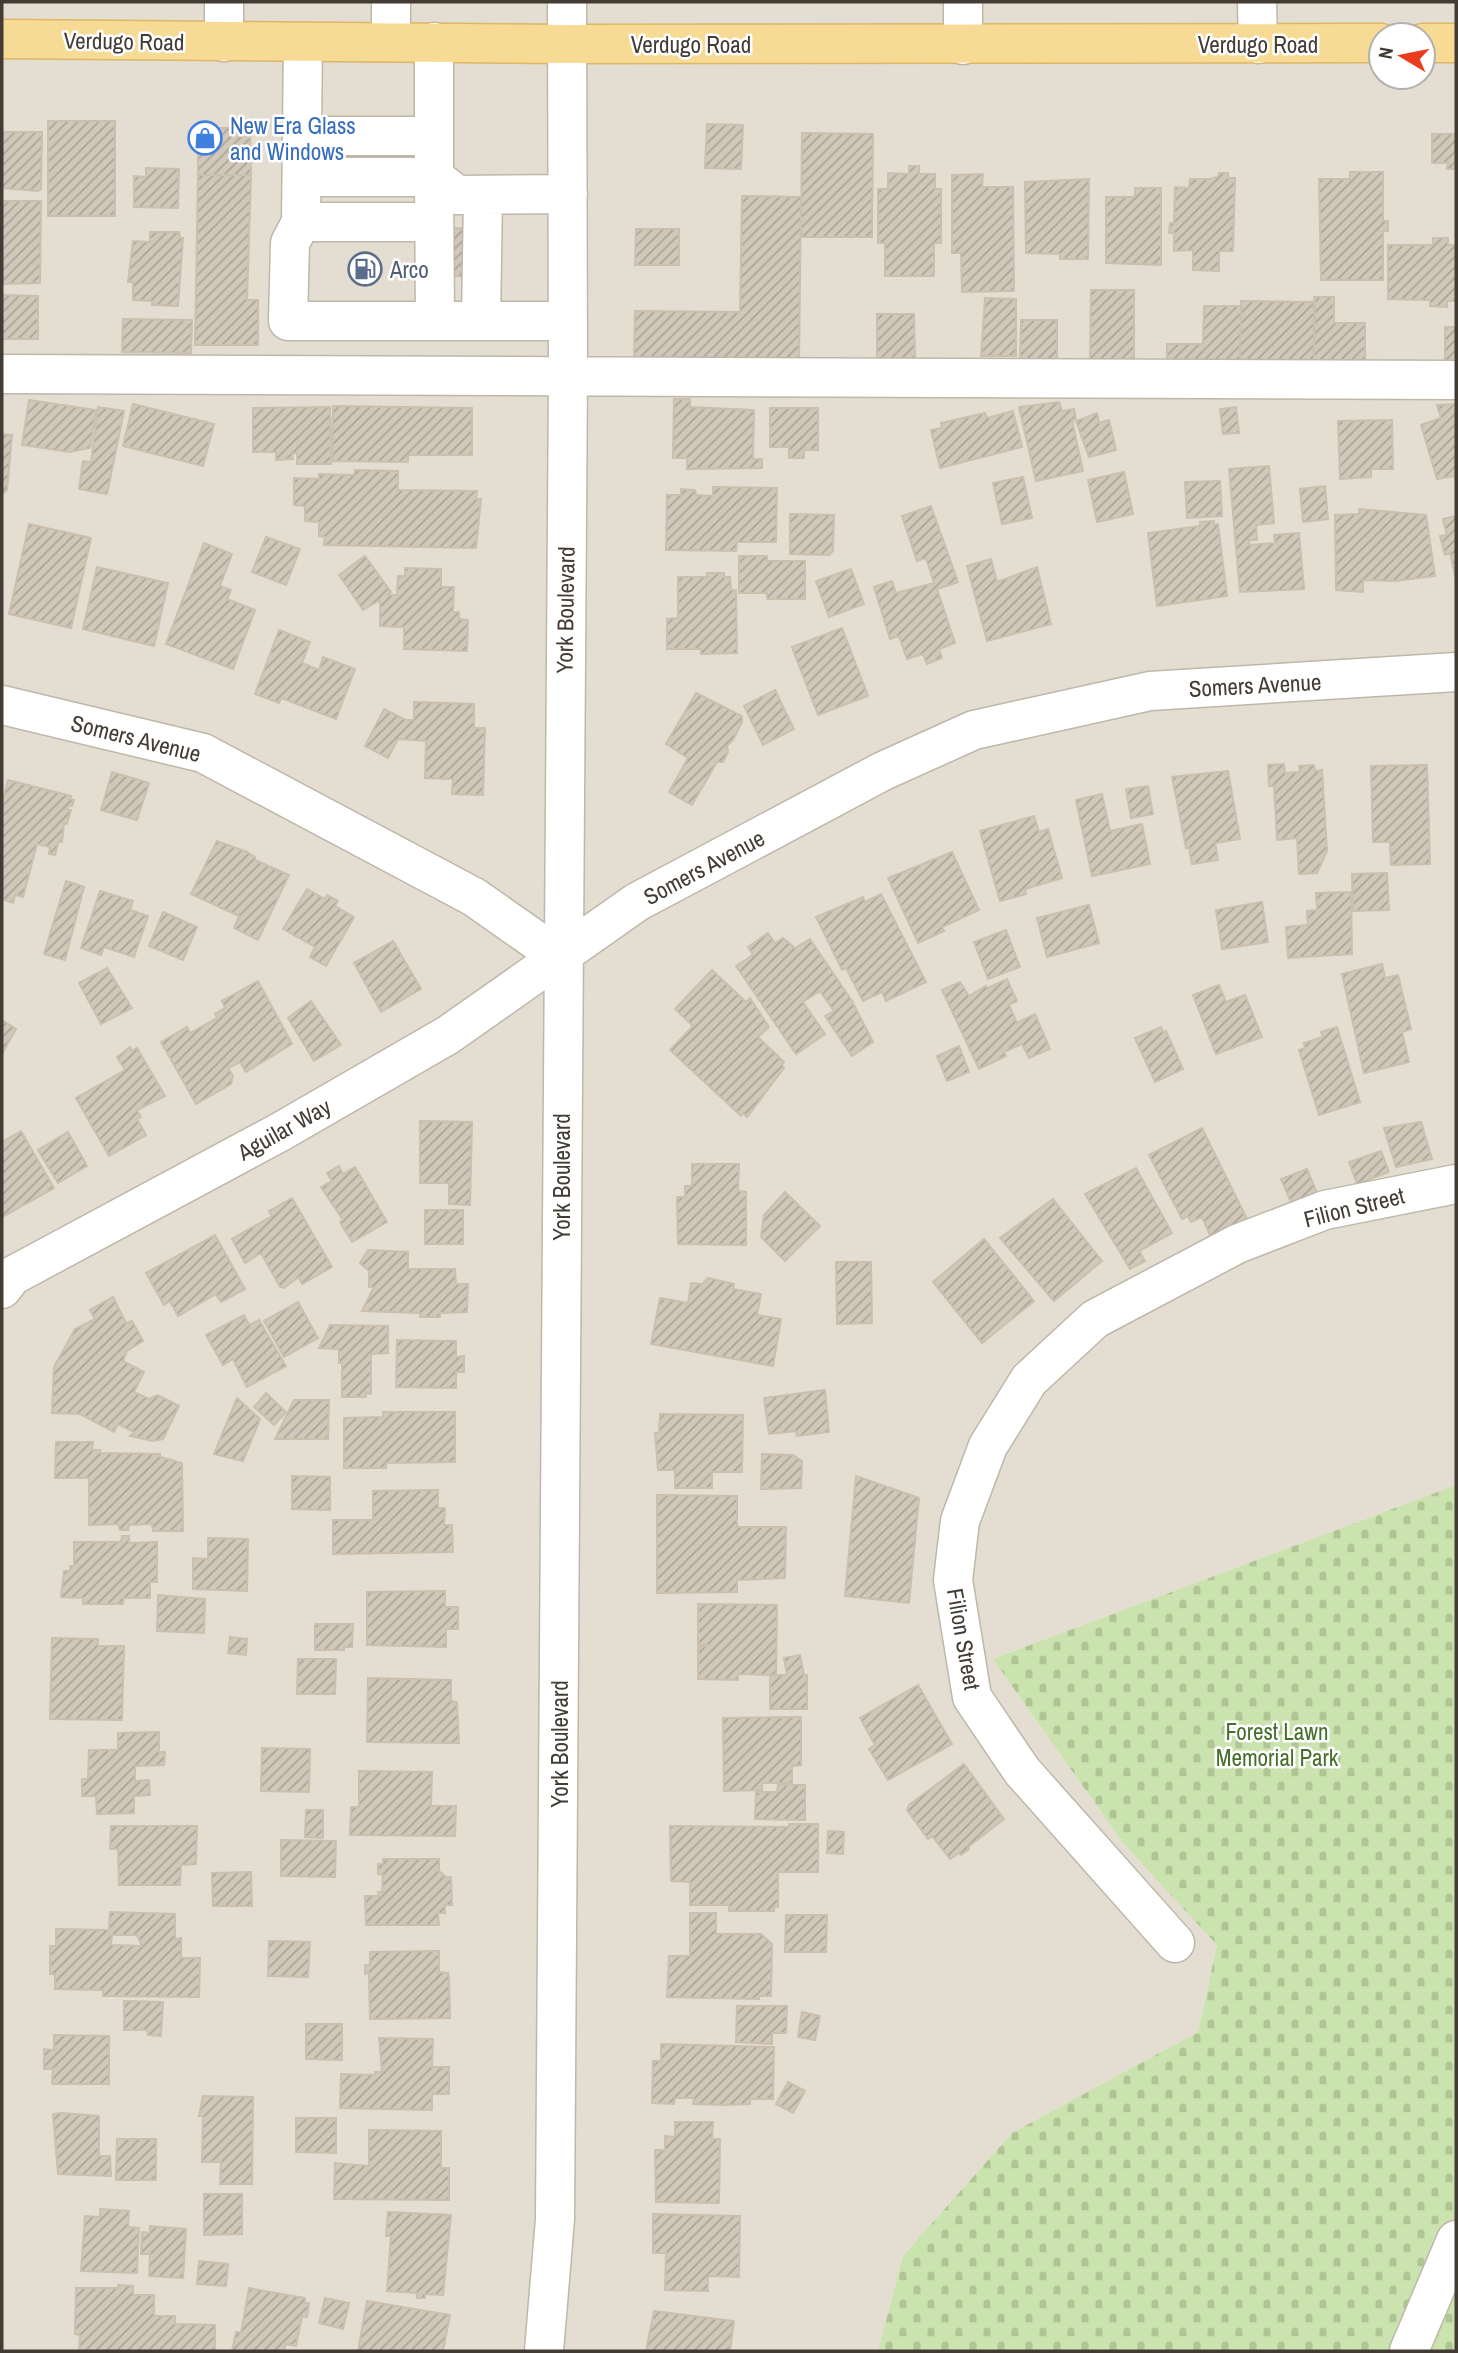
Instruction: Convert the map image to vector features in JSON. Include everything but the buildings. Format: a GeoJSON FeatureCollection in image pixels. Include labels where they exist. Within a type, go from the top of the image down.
{"type":"FeatureCollection","features":[{"type":"Feature","properties":{"kind":"main road","name":"Verdugo Road"},"geometry":{"type":"LineString","coordinates":[[2,39],[566,44],[1367,43]]}},
{"type":"Feature","properties":{"kind":"main road"},"geometry":{"type":"LineString","coordinates":[[1437,43],[1456,43]]}},
{"type":"Feature","properties":{"kind":"street"},"geometry":{"type":"LineString","coordinates":[[224,2],[224,42]]}},
{"type":"Feature","properties":{"kind":"street"},"geometry":{"type":"LineString","coordinates":[[391,2],[391,42]]}},
{"type":"Feature","properties":{"kind":"street","name":"York Boulevard"},"geometry":{"type":"LineString","coordinates":[[544,2351],[555,2191],[561,958],[568,375],[567,2]]}},
{"type":"Feature","properties":{"kind":"street"},"geometry":{"type":"LineString","coordinates":[[963,2],[963,45]]}},
{"type":"Feature","properties":{"kind":"street"},"geometry":{"type":"LineString","coordinates":[[1257,2],[1258,44]]}},
{"type":"Feature","properties":{"kind":"street"},"geometry":{"type":"LineString","coordinates":[[303,42],[300,222],[289,243],[288,321],[568,321]]}},
{"type":"Feature","properties":{"kind":"street"},"geometry":{"type":"LineString","coordinates":[[434,42],[434,136],[452,197],[458,321]]}},
{"type":"Feature","properties":{"kind":"street"},"geometry":{"type":"LineString","coordinates":[[302,136],[434,136]]}},
{"type":"Feature","properties":{"kind":"street"},"geometry":{"type":"LineString","coordinates":[[302,177],[452,197]]}},
{"type":"Feature","properties":{"kind":"street"},"geometry":{"type":"LineString","coordinates":[[300,222],[452,197],[568,194]]}},
{"type":"Feature","properties":{"kind":"street"},"geometry":{"type":"LineString","coordinates":[[452,197],[458,321]]}},
{"type":"Feature","properties":{"kind":"street"},"geometry":{"type":"LineString","coordinates":[[2,374],[1456,380]]}},
{"type":"Feature","properties":{"kind":"street","name":"Somers Avenue"},"geometry":{"type":"LineString","coordinates":[[2,705],[203,753],[474,897],[561,958],[637,902],[883,771],[974,730],[1150,691],[1456,672]]}},
{"type":"Feature","properties":{"kind":"street","name":"Aguilar Way"},"geometry":{"type":"LineString","coordinates":[[2,1289],[12,1276],[280,1132],[448,1035],[561,958]]}},
{"type":"Feature","properties":{"kind":"street","name":"Filion Street"},"geometry":{"type":"LineString","coordinates":[[1175,1943],[1022,1770],[972,1697],[953,1580],[960,1521],[988,1446],[1029,1380],[1094,1319],[1237,1244],[1325,1210],[1456,1184]]}},
{"type":"Feature","properties":{"kind":"street"},"geometry":{"type":"LineString","coordinates":[[1409,2351],[1456,2240]]}},
{"type":"Feature","properties":{"kind":"shaded area"},"geometry":{"type":"Polygon","coordinates":[[[2,2],[1456,2],[1456,1485],[993,1659],[1123,1843],[1217,1944],[1198,2032],[1012,2133],[903,2256],[878,2351],[2,2351],[2,2]]]}},
{"type":"Feature","properties":{"kind":"green space","name":"Forest Lawn Memorial Park"},"geometry":{"type":"Polygon","coordinates":[[[1456,1485],[1456,2351],[878,2351],[903,2256],[1012,2133],[1198,2032],[1217,1945],[1123,1843],[993,1659],[1456,1485]]]}},
{"type":"Feature","properties":{"kind":"place","name":"New Era Glass and Windows"},"geometry":{"type":"Point","coordinates":[205,138]}},
{"type":"Feature","properties":{"kind":"place","name":"Arco"},"geometry":{"type":"Point","coordinates":[365,269]}}]}
